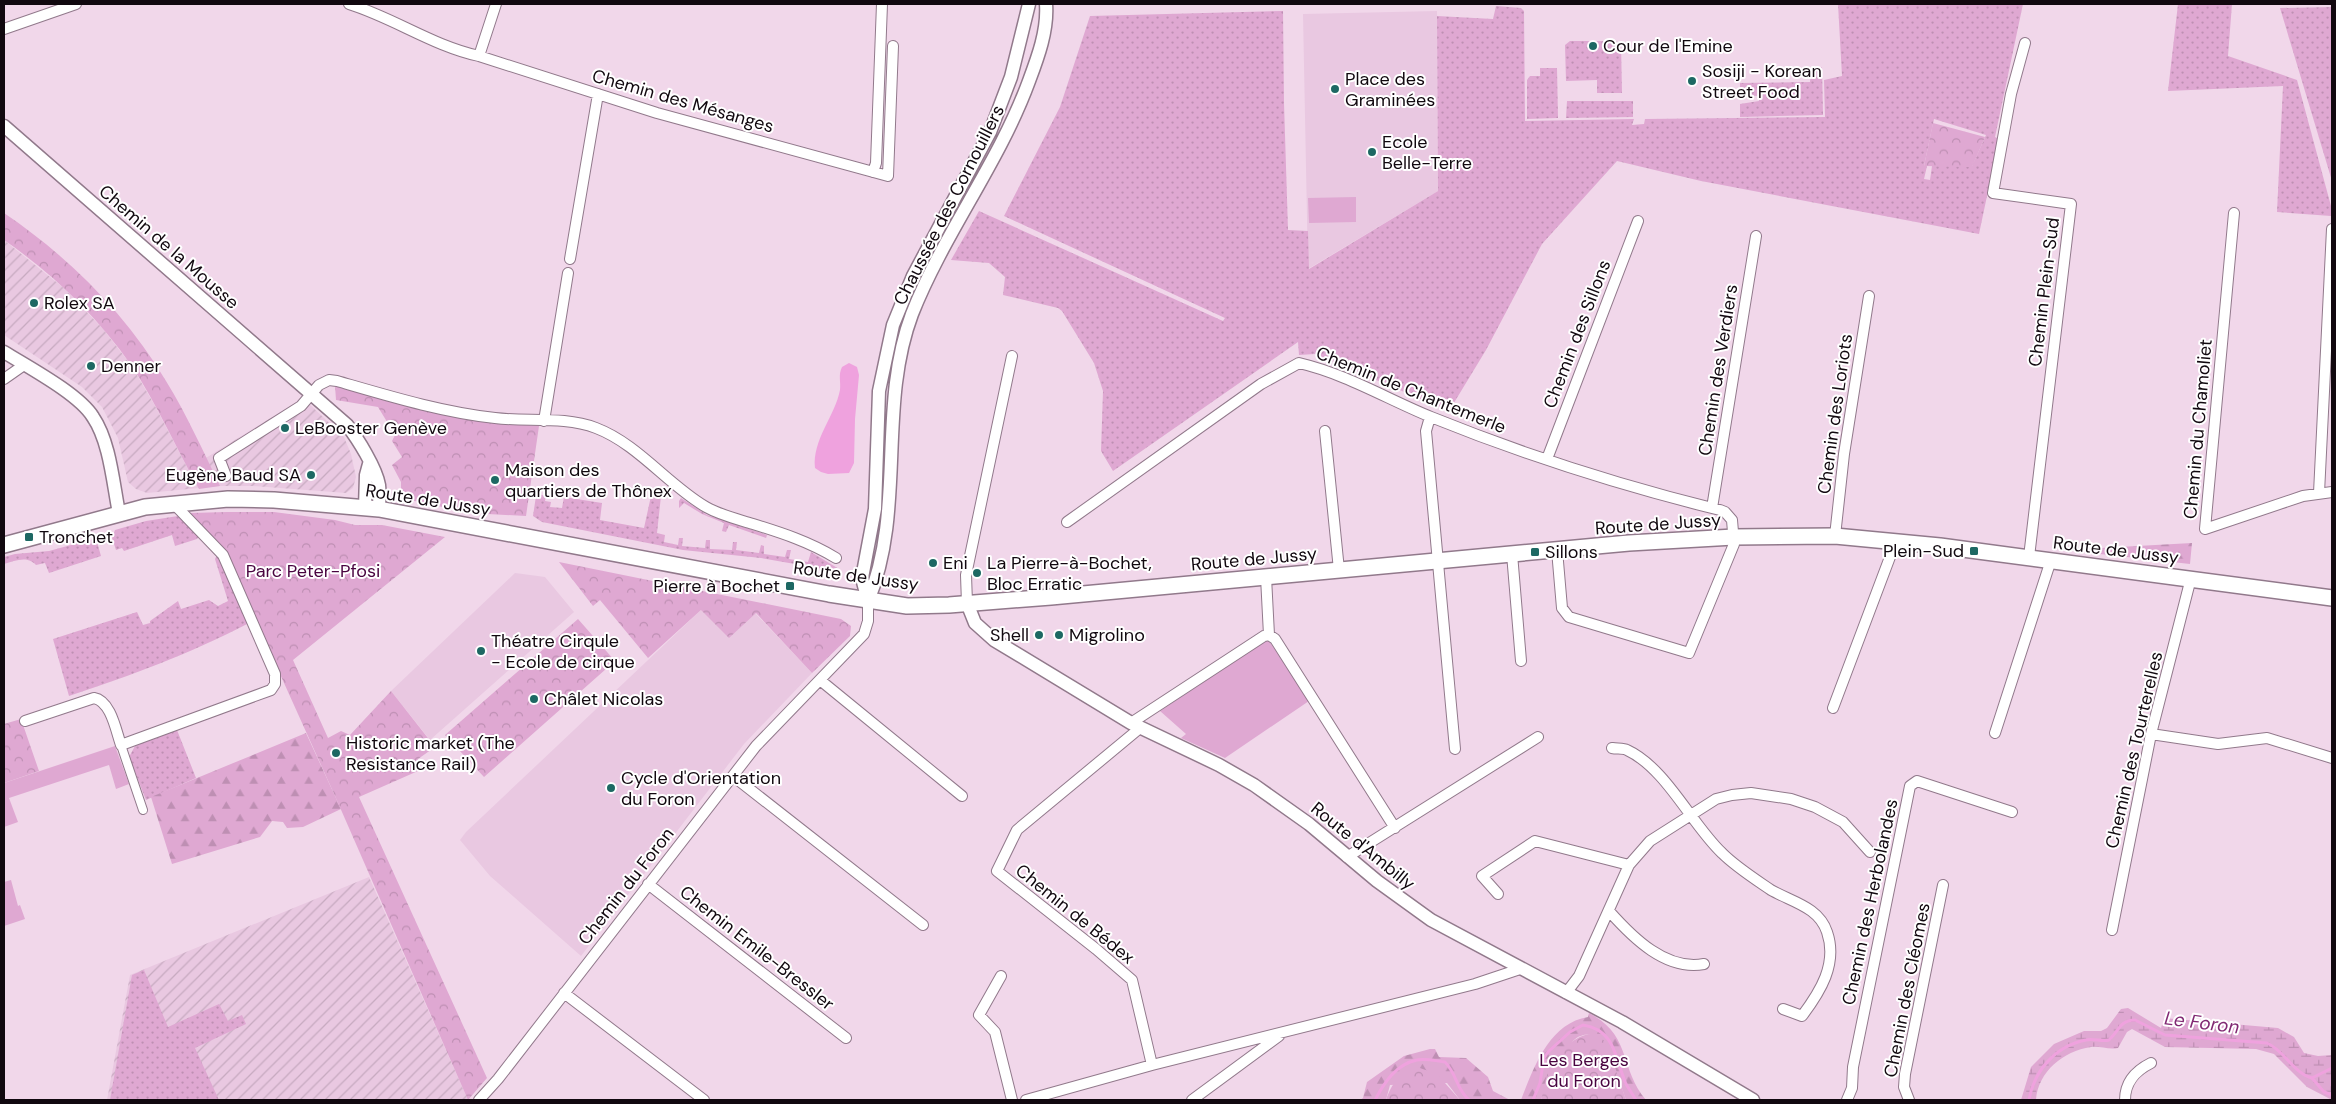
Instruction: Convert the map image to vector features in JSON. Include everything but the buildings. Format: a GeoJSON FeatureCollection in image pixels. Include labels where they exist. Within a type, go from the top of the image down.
{"type":"FeatureCollection","features":[{"type":"Feature","properties":{"kind":"main road","name":"Route de Jussy"},"geometry":{"type":"LineString","coordinates":[[4,545],[119,513],[172,502],[237,499],[372,508],[868,601],[906,606],[967,603],[1558,550],[1734,537],[1835,536],[2029,557],[2332,598]]}},
{"type":"Feature","properties":{"kind":"street"},"geometry":{"type":"LineString","coordinates":[[4,29],[76,4]]}},
{"type":"Feature","properties":{"kind":"street","name":"Chemin des Mésanges"},"geometry":{"type":"LineString","coordinates":[[349,4],[373,12],[459,51],[480,56],[656,113],[873,172]]}},
{"type":"Feature","properties":{"kind":"street"},"geometry":{"type":"LineString","coordinates":[[480,56],[496,4]]}},
{"type":"Feature","properties":{"kind":"street"},"geometry":{"type":"LineString","coordinates":[[882,4],[876,162],[873,172],[888,176],[893,46]]}},
{"type":"Feature","properties":{"kind":"street","name":"Chaussée des Cornouillers"},"geometry":{"type":"LineString","coordinates":[[868,601],[862,578],[875,509],[879,391],[893,325],[913,276],[990,132],[1011,77],[1030,4]]}},
{"type":"Feature","properties":{"kind":"street","name":"Chaussée des Cornouillers"},"geometry":{"type":"LineString","coordinates":[[868,601],[876,582],[886,536],[890,506],[895,386],[905,334],[923,289],[1007,134],[1024,94],[1042,38],[1047,16],[1046,4]]}},
{"type":"Feature","properties":{"kind":"street","name":"Chemin Plein-Sud"},"geometry":{"type":"LineString","coordinates":[[2025,43],[2011,94],[1993,193],[2072,204],[2029,557]]}},
{"type":"Feature","properties":{"kind":"street"},"geometry":{"type":"LineString","coordinates":[[570,259],[598,94]]}},
{"type":"Feature","properties":{"kind":"street","name":"Chemin de la Mousse"},"geometry":{"type":"LineString","coordinates":[[4,126],[220,315],[313,393],[347,425],[362,446],[369,464],[366,475],[372,508]]}},
{"type":"Feature","properties":{"kind":"street","name":"Chemin du Chamoliet"},"geometry":{"type":"LineString","coordinates":[[2234,213],[2205,529],[2319,492],[2332,492]]}},
{"type":"Feature","properties":{"kind":"street","name":"Chemin des Sillons"},"geometry":{"type":"LineString","coordinates":[[1546,460],[1638,221]]}},
{"type":"Feature","properties":{"kind":"street"},"geometry":{"type":"LineString","coordinates":[[2319,492],[2332,229]]}},
{"type":"Feature","properties":{"kind":"street","name":"Chemin des Verdiers"},"geometry":{"type":"LineString","coordinates":[[1712,508],[1756,236]]}},
{"type":"Feature","properties":{"kind":"street"},"geometry":{"type":"LineString","coordinates":[[544,421],[568,273]]}},
{"type":"Feature","properties":{"kind":"street","name":"Chemin des Loriots"},"geometry":{"type":"LineString","coordinates":[[1835,536],[1844,454],[1869,296]]}},
{"type":"Feature","properties":{"kind":"street"},"geometry":{"type":"LineString","coordinates":[[4,352],[71,396],[92,415],[103,436],[119,513]]}},
{"type":"Feature","properties":{"kind":"street"},"geometry":{"type":"LineString","coordinates":[[967,603],[966,575],[1012,356]]}},
{"type":"Feature","properties":{"kind":"street","name":"Chemin de Chantemerle"},"geometry":{"type":"LineString","coordinates":[[1067,522],[1261,384],[1299,363],[1322,368],[1350,379],[1430,417],[1546,460],[1613,482],[1725,512],[1733,524],[1734,537]]}},
{"type":"Feature","properties":{"kind":"street"},"geometry":{"type":"LineString","coordinates":[[4,379],[24,365]]}},
{"type":"Feature","properties":{"kind":"street"},"geometry":{"type":"LineString","coordinates":[[226,476],[219,458],[301,406],[319,385],[329,380],[460,413],[503,419],[573,422],[597,429],[620,442],[707,508],[804,541],[836,558]]}},
{"type":"Feature","properties":{"kind":"street"},"geometry":{"type":"LineString","coordinates":[[1430,417],[1426,427],[1454,749]]}},
{"type":"Feature","properties":{"kind":"street"},"geometry":{"type":"LineString","coordinates":[[1326,431],[1340,570]]}},
{"type":"Feature","properties":{"kind":"street"},"geometry":{"type":"LineString","coordinates":[[121,745],[271,690],[275,684],[275,674],[223,555],[172,502]]}},
{"type":"Feature","properties":{"kind":"street"},"geometry":{"type":"LineString","coordinates":[[1558,550],[1562,608],[1569,617],[1689,653],[1731,554],[1734,537]]}},
{"type":"Feature","properties":{"kind":"street"},"geometry":{"type":"LineString","coordinates":[[1833,708],[1890,557],[1894,541]]}},
{"type":"Feature","properties":{"kind":"street"},"geometry":{"type":"LineString","coordinates":[[1512,554],[1521,661]]}},
{"type":"Feature","properties":{"kind":"street"},"geometry":{"type":"LineString","coordinates":[[1995,733],[2051,560]]}},
{"type":"Feature","properties":{"kind":"street"},"geometry":{"type":"LineString","coordinates":[[1266,577],[1269,635],[1274,639],[1317,704],[1395,828]]}},
{"type":"Feature","properties":{"kind":"street","name":"Chemin des Tourterelles"},"geometry":{"type":"LineString","coordinates":[[2112,930],[2151,734],[2191,578]]}},
{"type":"Feature","properties":{"kind":"street","name":"Chemin du Foron"},"geometry":{"type":"LineString","coordinates":[[479,1100],[756,746],[864,634],[868,621],[868,601]]}},
{"type":"Feature","properties":{"kind":"street","name":"Route d'Ambilly"},"geometry":{"type":"LineString","coordinates":[[967,603],[975,623],[994,640],[1136,726],[1219,765],[1254,785],[1309,824],[1348,857],[1431,920],[1622,1022],[1754,1100]]}},
{"type":"Feature","properties":{"kind":"street"},"geometry":{"type":"LineString","coordinates":[[1136,726],[1200,676],[1264,636],[1269,635]]}},
{"type":"Feature","properties":{"kind":"street"},"geometry":{"type":"LineString","coordinates":[[820,680],[962,796]]}},
{"type":"Feature","properties":{"kind":"street"},"geometry":{"type":"LineString","coordinates":[[25,721],[94,698],[100,699],[106,704],[143,810]]}},
{"type":"Feature","properties":{"kind":"street","name":"Chemin de Bédex"},"geometry":{"type":"LineString","coordinates":[[1136,726],[1017,830],[997,871],[1096,949],[1132,980],[1152,1065]]}},
{"type":"Feature","properties":{"kind":"street"},"geometry":{"type":"LineString","coordinates":[[2151,734],[2218,744],[2267,738],[2332,758]]}},
{"type":"Feature","properties":{"kind":"street"},"geometry":{"type":"LineString","coordinates":[[1348,857],[1538,737]]}},
{"type":"Feature","properties":{"kind":"street"},"geometry":{"type":"LineString","coordinates":[[1612,748],[1626,750],[1653,769],[1722,853],[1770,889],[1812,911],[1823,923],[1827,932],[1830,949],[1829,964],[1824,980],[1802,1016],[1783,1009]]}},
{"type":"Feature","properties":{"kind":"street"},"geometry":{"type":"LineString","coordinates":[[732,776],[923,925]]}},
{"type":"Feature","properties":{"kind":"street","name":"Chemin des Herbolandes"},"geometry":{"type":"LineString","coordinates":[[1847,1100],[1852,1088],[1853,1067],[1910,786],[1917,781],[2012,812]]}},
{"type":"Feature","properties":{"kind":"street"},"geometry":{"type":"LineString","coordinates":[[1566,993],[1579,976],[1629,865],[1650,841],[1716,799],[1732,794],[1751,793],[1776,796],[1804,803],[1833,815],[1847,826],[1870,852]]}},
{"type":"Feature","properties":{"kind":"street"},"geometry":{"type":"LineString","coordinates":[[1498,894],[1482,876],[1534,841],[1629,865]]}},
{"type":"Feature","properties":{"kind":"street","name":"Chemin Emile-Bressler"},"geometry":{"type":"LineString","coordinates":[[648,884],[846,1038]]}},
{"type":"Feature","properties":{"kind":"street","name":"Chemin des Cléomes"},"geometry":{"type":"LineString","coordinates":[[1909,1100],[1904,1087],[1905,1074],[1943,885]]}},
{"type":"Feature","properties":{"kind":"street"},"geometry":{"type":"LineString","coordinates":[[1609,911],[1636,940],[1656,953],[1687,966],[1704,964]]}},
{"type":"Feature","properties":{"kind":"street"},"geometry":{"type":"LineString","coordinates":[[1026,1100],[1152,1065],[1475,984],[1520,969]]}},
{"type":"Feature","properties":{"kind":"street"},"geometry":{"type":"LineString","coordinates":[[1001,976],[979,1015],[995,1032],[1012,1100]]}},
{"type":"Feature","properties":{"kind":"street"},"geometry":{"type":"LineString","coordinates":[[564,993],[704,1100]]}},
{"type":"Feature","properties":{"kind":"street"},"geometry":{"type":"LineString","coordinates":[[1192,1100],[1284,1032]]}},
{"type":"Feature","properties":{"kind":"street"},"geometry":{"type":"LineString","coordinates":[[2125,1100],[2129,1081],[2140,1069],[2151,1063]]}},
{"type":"Feature","properties":{"kind":"shaded area","name":"Ecole Belle-Terre"},"geometry":{"type":"Polygon","coordinates":[[[1437,11],[1438,191],[1308,269],[1303,14],[1437,11]]]}},
{"type":"Feature","properties":{"kind":"shaded area"},"geometry":{"type":"Polygon","coordinates":[[[4,240],[65,289],[103,329],[131,365],[188,469],[303,398],[344,437],[351,454],[356,477],[353,488],[346,493],[253,486],[220,486],[147,493],[136,489],[128,482],[118,438],[102,407],[82,387],[4,335],[4,240]]]}},
{"type":"Feature","properties":{"kind":"shaded area"},"geometry":{"type":"Polygon","coordinates":[[[849,363],[857,367],[859,375],[854,463],[849,473],[828,474],[815,468],[815,458],[820,438],[834,409],[840,390],[842,367],[849,363]]]}},
{"type":"Feature","properties":{"kind":"shaded area","name":"Théatre Cirqule - Ecole de cirque"},"geometry":{"type":"Polygon","coordinates":[[[515,573],[545,577],[574,612],[430,740],[391,691],[515,573]]]}},
{"type":"Feature","properties":{"kind":"shaded area","name":"Cycle d'Orientation du Foron"},"geometry":{"type":"Polygon","coordinates":[[[701,610],[755,613],[812,673],[744,744],[581,956],[490,876],[460,840],[466,832],[701,610]]]}},
{"type":"Feature","properties":{"kind":"shaded area"},"geometry":{"type":"Polygon","coordinates":[[[369,877],[468,1100],[107,1100],[130,975],[369,877]]]}},
{"type":"Feature","properties":{"kind":"green space"},"geometry":{"type":"Polygon","coordinates":[[[1838,4],[2023,4],[1995,137],[1999,139],[1979,234],[1701,181],[1617,161],[1542,244],[1486,350],[1449,411],[1315,354],[1299,355],[1298,342],[1113,471],[1101,451],[1103,391],[1094,363],[1062,311],[1058,308],[1003,295],[1005,277],[989,263],[951,260],[979,211],[1223,321],[1225,318],[1004,216],[1060,107],[1090,16],[1283,11],[1288,230],[1308,231],[1309,269],[1438,191],[1437,16],[1493,19],[1496,6],[1521,8],[1524,11],[1525,121],[1634,119],[1632,125],[1644,124],[1645,119],[1825,117],[1824,80],[1842,76],[1838,4]],[[1934,119],[1924,166],[1927,166],[1924,179],[1930,180],[1932,166],[1972,166],[1986,135],[1934,119]]]}},
{"type":"Feature","properties":{"kind":"green space"},"geometry":{"type":"Polygon","coordinates":[[[2178,4],[2232,4],[2228,56],[2297,80],[2331,206],[2331,216],[2277,212],[2283,86],[2168,91],[2178,4]]]}},
{"type":"Feature","properties":{"kind":"green space"},"geometry":{"type":"Polygon","coordinates":[[[2332,7],[2332,181],[2280,8],[2332,7]]]}},
{"type":"Feature","properties":{"kind":"green space"},"geometry":{"type":"Polygon","coordinates":[[[1570,41],[1616,41],[1621,44],[1622,93],[1597,93],[1597,80],[1566,81],[1565,45],[1570,41]]]}},
{"type":"Feature","properties":{"kind":"green space"},"geometry":{"type":"Polygon","coordinates":[[[1822,67],[1823,115],[1740,117],[1740,104],[1759,101],[1759,96],[1740,95],[1740,83],[1810,82],[1811,68],[1822,67]]]}},
{"type":"Feature","properties":{"kind":"green space"},"geometry":{"type":"Polygon","coordinates":[[[1540,68],[1557,68],[1558,118],[1527,119],[1527,80],[1530,76],[1540,76],[1540,68]]]}},
{"type":"Feature","properties":{"kind":"green space"},"geometry":{"type":"Polygon","coordinates":[[[1567,101],[1633,101],[1633,117],[1566,118],[1567,101]]]}},
{"type":"Feature","properties":{"kind":"green space"},"geometry":{"type":"Polygon","coordinates":[[[1933,123],[1985,137],[1972,167],[1924,166],[1933,123]]]}},
{"type":"Feature","properties":{"kind":"green space"},"geometry":{"type":"Polygon","coordinates":[[[1356,197],[1356,222],[1309,223],[1308,198],[1356,197]]]}},
{"type":"Feature","properties":{"kind":"green space"},"geometry":{"type":"Polygon","coordinates":[[[4,213],[51,248],[73,268],[94,288],[133,333],[174,394],[220,486],[199,489],[158,411],[131,365],[104,330],[73,297],[40,267],[4,240],[4,213]]]}},
{"type":"Feature","properties":{"kind":"green space"},"geometry":{"type":"Polygon","coordinates":[[[335,386],[489,421],[539,426],[526,516],[470,513],[401,498],[401,482],[392,465],[402,457],[392,441],[395,435],[378,407],[336,400],[335,386]]]}},
{"type":"Feature","properties":{"kind":"green space"},"geometry":{"type":"Polygon","coordinates":[[[538,494],[546,496],[545,501],[551,502],[550,507],[562,508],[564,497],[602,503],[600,520],[644,528],[651,496],[661,496],[657,533],[665,535],[664,542],[678,545],[679,538],[683,538],[682,546],[705,548],[706,540],[710,540],[710,549],[732,550],[733,542],[737,542],[736,550],[759,553],[761,545],[764,546],[764,554],[785,557],[787,550],[791,550],[789,559],[808,562],[811,552],[839,569],[829,570],[761,558],[683,550],[542,522],[533,516],[536,496],[538,494]]]}},
{"type":"Feature","properties":{"kind":"green space"},"geometry":{"type":"Polygon","coordinates":[[[681,498],[707,515],[767,535],[766,538],[729,525],[726,532],[722,531],[724,523],[702,514],[684,503],[679,508],[681,498]]]}},
{"type":"Feature","properties":{"kind":"green space","name":"Parc Peter-Pfosi"},"geometry":{"type":"Polygon","coordinates":[[[274,512],[335,520],[355,525],[382,525],[445,537],[293,660],[328,738],[341,731],[350,735],[391,691],[435,747],[418,759],[418,771],[359,797],[487,1078],[468,1100],[335,796],[229,561],[190,513],[274,512]]]}},
{"type":"Feature","properties":{"kind":"green space"},"geometry":{"type":"Polygon","coordinates":[[[178,516],[199,536],[197,539],[175,546],[172,535],[124,551],[122,548],[116,550],[112,538],[115,530],[146,521],[178,516]]]}},
{"type":"Feature","properties":{"kind":"green space"},"geometry":{"type":"Polygon","coordinates":[[[93,539],[97,542],[101,556],[49,573],[45,563],[36,565],[25,559],[4,564],[4,557],[15,554],[49,551],[93,539]]]}},
{"type":"Feature","properties":{"kind":"green space"},"geometry":{"type":"Polygon","coordinates":[[[2192,543],[2190,564],[2082,552],[2082,549],[2192,543]]]}},
{"type":"Feature","properties":{"kind":"green space"},"geometry":{"type":"Polygon","coordinates":[[[217,555],[249,623],[205,645],[116,680],[69,696],[53,639],[137,612],[143,625],[150,623],[150,621],[178,601],[181,609],[209,600],[218,606],[228,601],[215,559],[217,555]]]}},
{"type":"Feature","properties":{"kind":"green space"},"geometry":{"type":"Polygon","coordinates":[[[559,562],[841,619],[851,626],[850,636],[812,673],[756,613],[729,638],[701,610],[648,658],[600,600],[593,606],[559,562]]]}},
{"type":"Feature","properties":{"kind":"green space"},"geometry":{"type":"Polygon","coordinates":[[[578,619],[615,661],[484,777],[445,735],[578,619]]]}},
{"type":"Feature","properties":{"kind":"green space"},"geometry":{"type":"Polygon","coordinates":[[[1268,639],[1309,701],[1225,758],[1181,738],[1186,734],[1160,711],[1268,639]]]}},
{"type":"Feature","properties":{"kind":"green space"},"geometry":{"type":"Polygon","coordinates":[[[21,719],[39,771],[4,783],[4,724],[21,719]]]}},
{"type":"Feature","properties":{"kind":"green space"},"geometry":{"type":"Polygon","coordinates":[[[177,730],[196,778],[146,800],[129,757],[135,746],[177,730]]]}},
{"type":"Feature","properties":{"kind":"green space"},"geometry":{"type":"Polygon","coordinates":[[[306,733],[341,809],[303,827],[287,828],[283,822],[272,821],[260,837],[172,864],[151,797],[306,733]]]}},
{"type":"Feature","properties":{"kind":"green space"},"geometry":{"type":"Polygon","coordinates":[[[115,746],[129,784],[116,789],[109,765],[9,798],[18,822],[4,827],[4,783],[115,746]]]}},
{"type":"Feature","properties":{"kind":"green space"},"geometry":{"type":"Polygon","coordinates":[[[11,880],[18,906],[20,905],[25,919],[4,926],[4,882],[11,880]]]}},
{"type":"Feature","properties":{"kind":"green space"},"geometry":{"type":"Polygon","coordinates":[[[144,970],[168,1027],[219,1004],[228,1021],[242,1015],[246,1024],[195,1048],[219,1100],[110,1100],[132,975],[144,970]]]}},
{"type":"Feature","properties":{"kind":"green space"},"geometry":{"type":"Polygon","coordinates":[[[2128,1008],[2161,1028],[2164,1018],[2278,1028],[2294,1037],[2304,1053],[2318,1056],[2332,1055],[2332,1100],[2307,1087],[2274,1054],[2256,1049],[2165,1047],[2132,1029],[2127,1032],[2118,1048],[2091,1047],[2081,1049],[2062,1058],[2054,1064],[2042,1080],[2036,1100],[2021,1100],[2031,1067],[2054,1044],[2084,1031],[2101,1031],[2107,1028],[2121,1009],[2128,1008]]]}},
{"type":"Feature","properties":{"kind":"green space"},"geometry":{"type":"Polygon","coordinates":[[[1589,1013],[1603,1022],[1612,1031],[1624,1053],[1632,1076],[1646,1100],[1626,1100],[1618,1077],[1589,1034],[1577,1038],[1570,1044],[1555,1068],[1541,1100],[1521,1100],[1544,1049],[1563,1028],[1574,1021],[1588,1017],[1589,1013]]]}},
{"type":"Feature","properties":{"kind":"green space","name":"Les Berges du Foron"},"geometry":{"type":"Polygon","coordinates":[[[1589,1034],[1601,1038],[1607,1043],[1626,1100],[1541,1100],[1551,1063],[1571,1042],[1589,1034]]]}},
{"type":"Feature","properties":{"kind":"green space"},"geometry":{"type":"Polygon","coordinates":[[[1435,1049],[1439,1057],[1466,1058],[1488,1077],[1493,1091],[1510,1100],[1460,1100],[1447,1083],[1390,1085],[1386,1100],[1360,1100],[1363,1098],[1367,1082],[1404,1056],[1435,1049]]]}},
{"type":"Feature","properties":{"kind":"green space"},"geometry":{"type":"Polygon","coordinates":[[[1417,1067],[1437,1074],[1460,1100],[1386,1100],[1397,1079],[1417,1067]]]}},
{"type":"Feature","properties":{"kind":"waterway","name":"Le Foron"},"geometry":{"type":"LineString","coordinates":[[2029,1100],[2041,1070],[2056,1054],[2075,1043],[2086,1040],[2109,1040],[2123,1024],[2130,1020],[2135,1020],[2165,1035],[2267,1043],[2279,1051],[2299,1072],[2312,1078],[2332,1068]]}},
{"type":"Feature","properties":{"kind":"waterway","name":"Le Foron"},"geometry":{"type":"LineString","coordinates":[[1533,1100],[1540,1083],[1544,1058],[1570,1032],[1583,1025],[1594,1028],[1608,1039],[1613,1047],[1626,1084],[1636,1100]]}},
{"type":"Feature","properties":{"kind":"waterway","name":"Le Foron"},"geometry":{"type":"LineString","coordinates":[[1375,1100],[1382,1087],[1397,1070],[1410,1062],[1423,1059],[1445,1062],[1452,1071],[1461,1091],[1469,1100]]}},
{"type":"Feature","properties":{"kind":"waterway","name":"Le Foron"},"geometry":{"type":"LineString","coordinates":[[2312,1078],[2324,1092],[2332,1095]]}},
{"type":"Feature","properties":{"kind":"place","name":"Cour de l'Emine"},"geometry":{"type":"Point","coordinates":[1593,46]}},
{"type":"Feature","properties":{"kind":"place","name":"Sosiji - Korean Street Food"},"geometry":{"type":"Point","coordinates":[1692,81]}},
{"type":"Feature","properties":{"kind":"place","name":"Place des Graminées"},"geometry":{"type":"Point","coordinates":[1335,89]}},
{"type":"Feature","properties":{"kind":"place","name":"Ecole Belle-Terre"},"geometry":{"type":"Point","coordinates":[1372,152]}},
{"type":"Feature","properties":{"kind":"place","name":"Rolex SA"},"geometry":{"type":"Point","coordinates":[34,303]}},
{"type":"Feature","properties":{"kind":"place","name":"Denner"},"geometry":{"type":"Point","coordinates":[91,366]}},
{"type":"Feature","properties":{"kind":"place","name":"LeBooster Genève"},"geometry":{"type":"Point","coordinates":[285,428]}},
{"type":"Feature","properties":{"kind":"place","name":"Eugène Baud SA"},"geometry":{"type":"Point","coordinates":[311,475]}},
{"type":"Feature","properties":{"kind":"place","name":"Maison des quartiers de Thônex"},"geometry":{"type":"Point","coordinates":[495,480]}},
{"type":"Feature","properties":{"kind":"place","name":"Tronchet"},"geometry":{"type":"Point","coordinates":[29,537]}},
{"type":"Feature","properties":{"kind":"place","name":"Plein-Sud"},"geometry":{"type":"Point","coordinates":[1974,551]}},
{"type":"Feature","properties":{"kind":"place","name":"Sillons"},"geometry":{"type":"Point","coordinates":[1535,552]}},
{"type":"Feature","properties":{"kind":"place","name":"Eni"},"geometry":{"type":"Point","coordinates":[933,563]}},
{"type":"Feature","properties":{"kind":"place","name":"La Pierre-à-Bochet, Bloc Erratic"},"geometry":{"type":"Point","coordinates":[977,573]}},
{"type":"Feature","properties":{"kind":"place","name":"Pierre à Bochet"},"geometry":{"type":"Point","coordinates":[790,586]}},
{"type":"Feature","properties":{"kind":"place","name":"Shell"},"geometry":{"type":"Point","coordinates":[1039,635]}},
{"type":"Feature","properties":{"kind":"place","name":"Migrolino"},"geometry":{"type":"Point","coordinates":[1059,635]}},
{"type":"Feature","properties":{"kind":"place","name":"Théatre Cirqule - Ecole de cirque"},"geometry":{"type":"Point","coordinates":[481,651]}},
{"type":"Feature","properties":{"kind":"place","name":"Châlet Nicolas"},"geometry":{"type":"Point","coordinates":[534,699]}},
{"type":"Feature","properties":{"kind":"place","name":"Historic market (The Resistance Rail)"},"geometry":{"type":"Point","coordinates":[336,753]}},
{"type":"Feature","properties":{"kind":"place","name":"Cycle d'Orientation du Foron"},"geometry":{"type":"Point","coordinates":[611,788]}}]}
